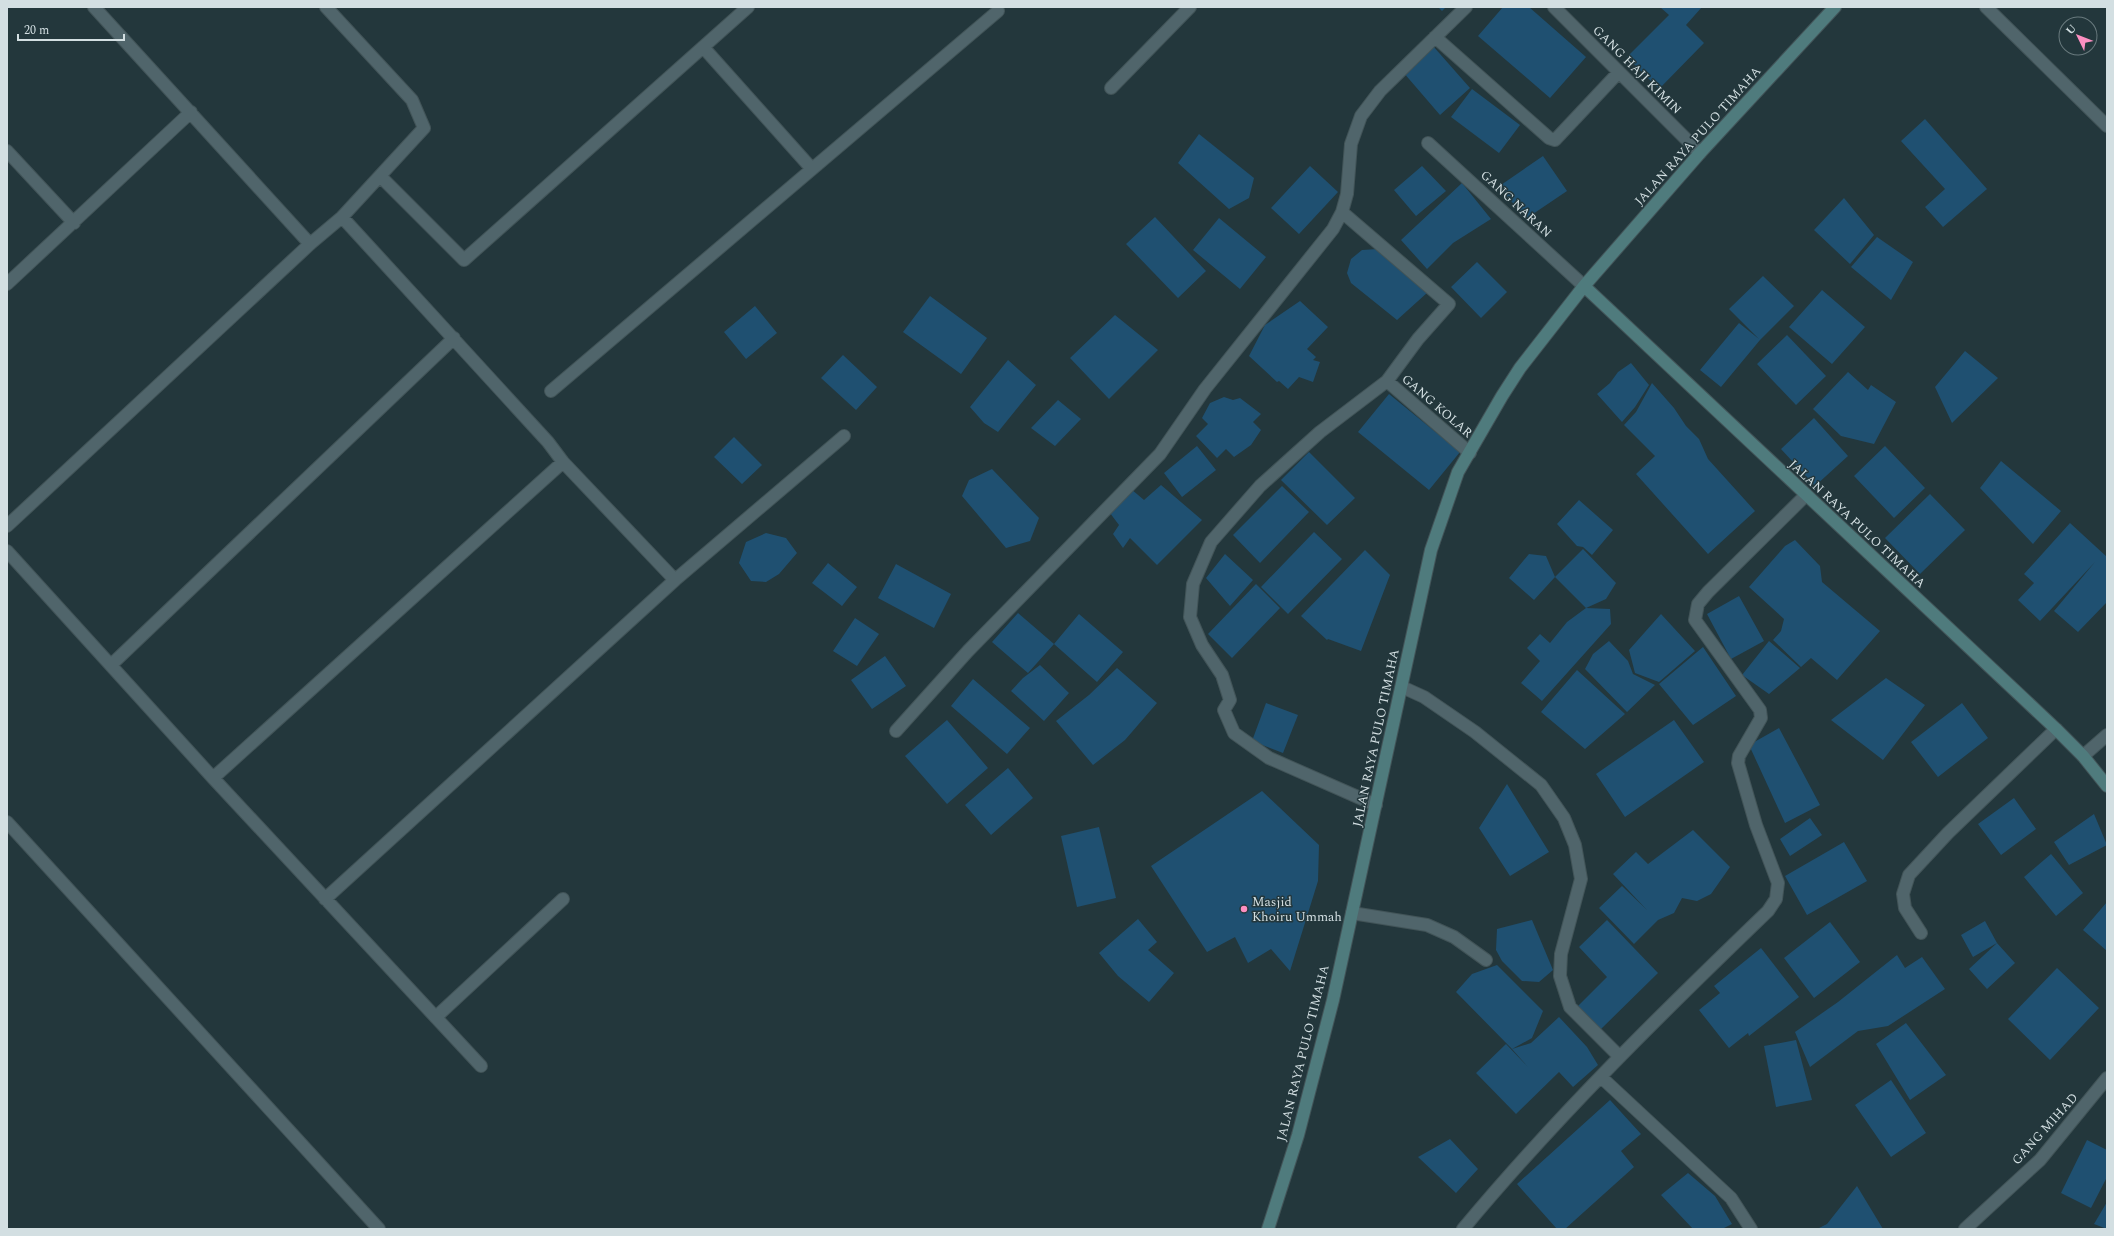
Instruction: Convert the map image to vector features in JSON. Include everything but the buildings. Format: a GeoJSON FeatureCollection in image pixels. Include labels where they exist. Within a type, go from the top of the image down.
{"type":"FeatureCollection","features":[{"type":"Feature","properties":{"kind":"street"},"geometry":{"type":"LineString","coordinates":[[94,7],[310,244]]}},
{"type":"Feature","properties":{"kind":"street"},"geometry":{"type":"LineString","coordinates":[[7,526],[310,244],[342,217],[424,128],[412,100],[326,7]]}},
{"type":"Feature","properties":{"kind":"street"},"geometry":{"type":"LineString","coordinates":[[380,176],[464,260],[748,7]]}},
{"type":"Feature","properties":{"kind":"street"},"geometry":{"type":"LineString","coordinates":[[1111,88],[1190,7]]}},
{"type":"Feature","properties":{"kind":"street"},"geometry":{"type":"LineString","coordinates":[[896,731],[968,650],[1082,536],[1160,454],[1205,388],[1333,229],[1342,212],[1348,194],[1351,144],[1361,116],[1380,91],[1466,7]]}},
{"type":"Feature","properties":{"kind":"street","name":"GANG HAJI KIMIN"},"geometry":{"type":"LineString","coordinates":[[1554,7],[1700,154]]}},
{"type":"Feature","properties":{"kind":"street","name":"JALAN RAYA PULO TIMAHA"},"geometry":{"type":"LineString","coordinates":[[1268,1229],[1298,1135],[1333,1000],[1431,550],[1458,472],[1520,368],[1584,286],[1700,154],[1835,7]]}},
{"type":"Feature","properties":{"kind":"street"},"geometry":{"type":"LineString","coordinates":[[1986,7],[2107,126]]}},
{"type":"Feature","properties":{"kind":"street"},"geometry":{"type":"LineString","coordinates":[[551,391],[998,11]]}},
{"type":"Feature","properties":{"kind":"street"},"geometry":{"type":"LineString","coordinates":[[1435,37],[1549,138],[1555,140],[1619,72]]}},
{"type":"Feature","properties":{"kind":"street"},"geometry":{"type":"LineString","coordinates":[[703,47],[812,169]]}},
{"type":"Feature","properties":{"kind":"street"},"geometry":{"type":"LineString","coordinates":[[7,284],[191,112]]}},
{"type":"Feature","properties":{"kind":"street","name":"GANG NARAN"},"geometry":{"type":"LineString","coordinates":[[1428,143],[1584,286]]}},
{"type":"Feature","properties":{"kind":"street"},"geometry":{"type":"LineString","coordinates":[[7,151],[74,223]]}},
{"type":"Feature","properties":{"kind":"street"},"geometry":{"type":"LineString","coordinates":[[1342,212],[1449,304],[1418,339],[1387,381],[1320,432],[1260,486],[1211,542],[1193,584],[1190,617],[1202,645],[1222,676],[1230,700],[1224,710],[1234,733],[1269,758],[1376,805]]}},
{"type":"Feature","properties":{"kind":"street"},"geometry":{"type":"LineString","coordinates":[[342,217],[548,442],[563,462],[675,580]]}},
{"type":"Feature","properties":{"kind":"street","name":"JALAN RAYA PULO TIMAHA"},"geometry":{"type":"LineString","coordinates":[[1584,286],[2056,729],[2083,756],[2107,786]]}},
{"type":"Feature","properties":{"kind":"street"},"geometry":{"type":"LineString","coordinates":[[111,665],[454,338]]}},
{"type":"Feature","properties":{"kind":"street","name":"GANG KOLAR"},"geometry":{"type":"LineString","coordinates":[[1387,381],[1470,453]]}},
{"type":"Feature","properties":{"kind":"street"},"geometry":{"type":"LineString","coordinates":[[325,899],[675,580],[844,436]]}},
{"type":"Feature","properties":{"kind":"street"},"geometry":{"type":"LineString","coordinates":[[213,778],[563,462]]}},
{"type":"Feature","properties":{"kind":"street"},"geometry":{"type":"LineString","coordinates":[[1463,1229],[1487,1200],[1619,1056],[1768,911],[1776,899],[1778,883],[1756,825],[1738,763],[1739,756],[1761,718],[1760,710],[1695,620],[1698,604],[1708,592],[1806,495]]}},
{"type":"Feature","properties":{"kind":"street"},"geometry":{"type":"LineString","coordinates":[[7,551],[213,778],[481,1066]]}},
{"type":"Feature","properties":{"kind":"street"},"geometry":{"type":"LineString","coordinates":[[1402,687],[1424,697],[1475,732],[1541,785],[1564,818],[1575,845],[1581,879],[1561,954],[1560,976],[1570,1007],[1619,1056]]}},
{"type":"Feature","properties":{"kind":"street"},"geometry":{"type":"LineString","coordinates":[[1921,933],[1905,908],[1903,894],[1909,875],[1948,833],[2056,729]]}},
{"type":"Feature","properties":{"kind":"street"},"geometry":{"type":"LineString","coordinates":[[2083,756],[2107,735]]}},
{"type":"Feature","properties":{"kind":"street"},"geometry":{"type":"LineString","coordinates":[[7,822],[379,1229]]}},
{"type":"Feature","properties":{"kind":"street"},"geometry":{"type":"LineString","coordinates":[[436,1017],[563,899]]}},
{"type":"Feature","properties":{"kind":"street"},"geometry":{"type":"LineString","coordinates":[[1352,913],[1427,925],[1454,937],[1486,960]]}},
{"type":"Feature","properties":{"kind":"street"},"geometry":{"type":"LineString","coordinates":[[1601,1077],[1731,1198],[1751,1229]]}},
{"type":"Feature","properties":{"kind":"street","name":"GANG MIHAD"},"geometry":{"type":"LineString","coordinates":[[1965,1229],[2040,1160],[2107,1078]]}},
{"type":"Feature","properties":{"kind":"place","name":"Masjid Khoiru Ummah"},"geometry":{"type":"Point","coordinates":[1244,909]}}]}
